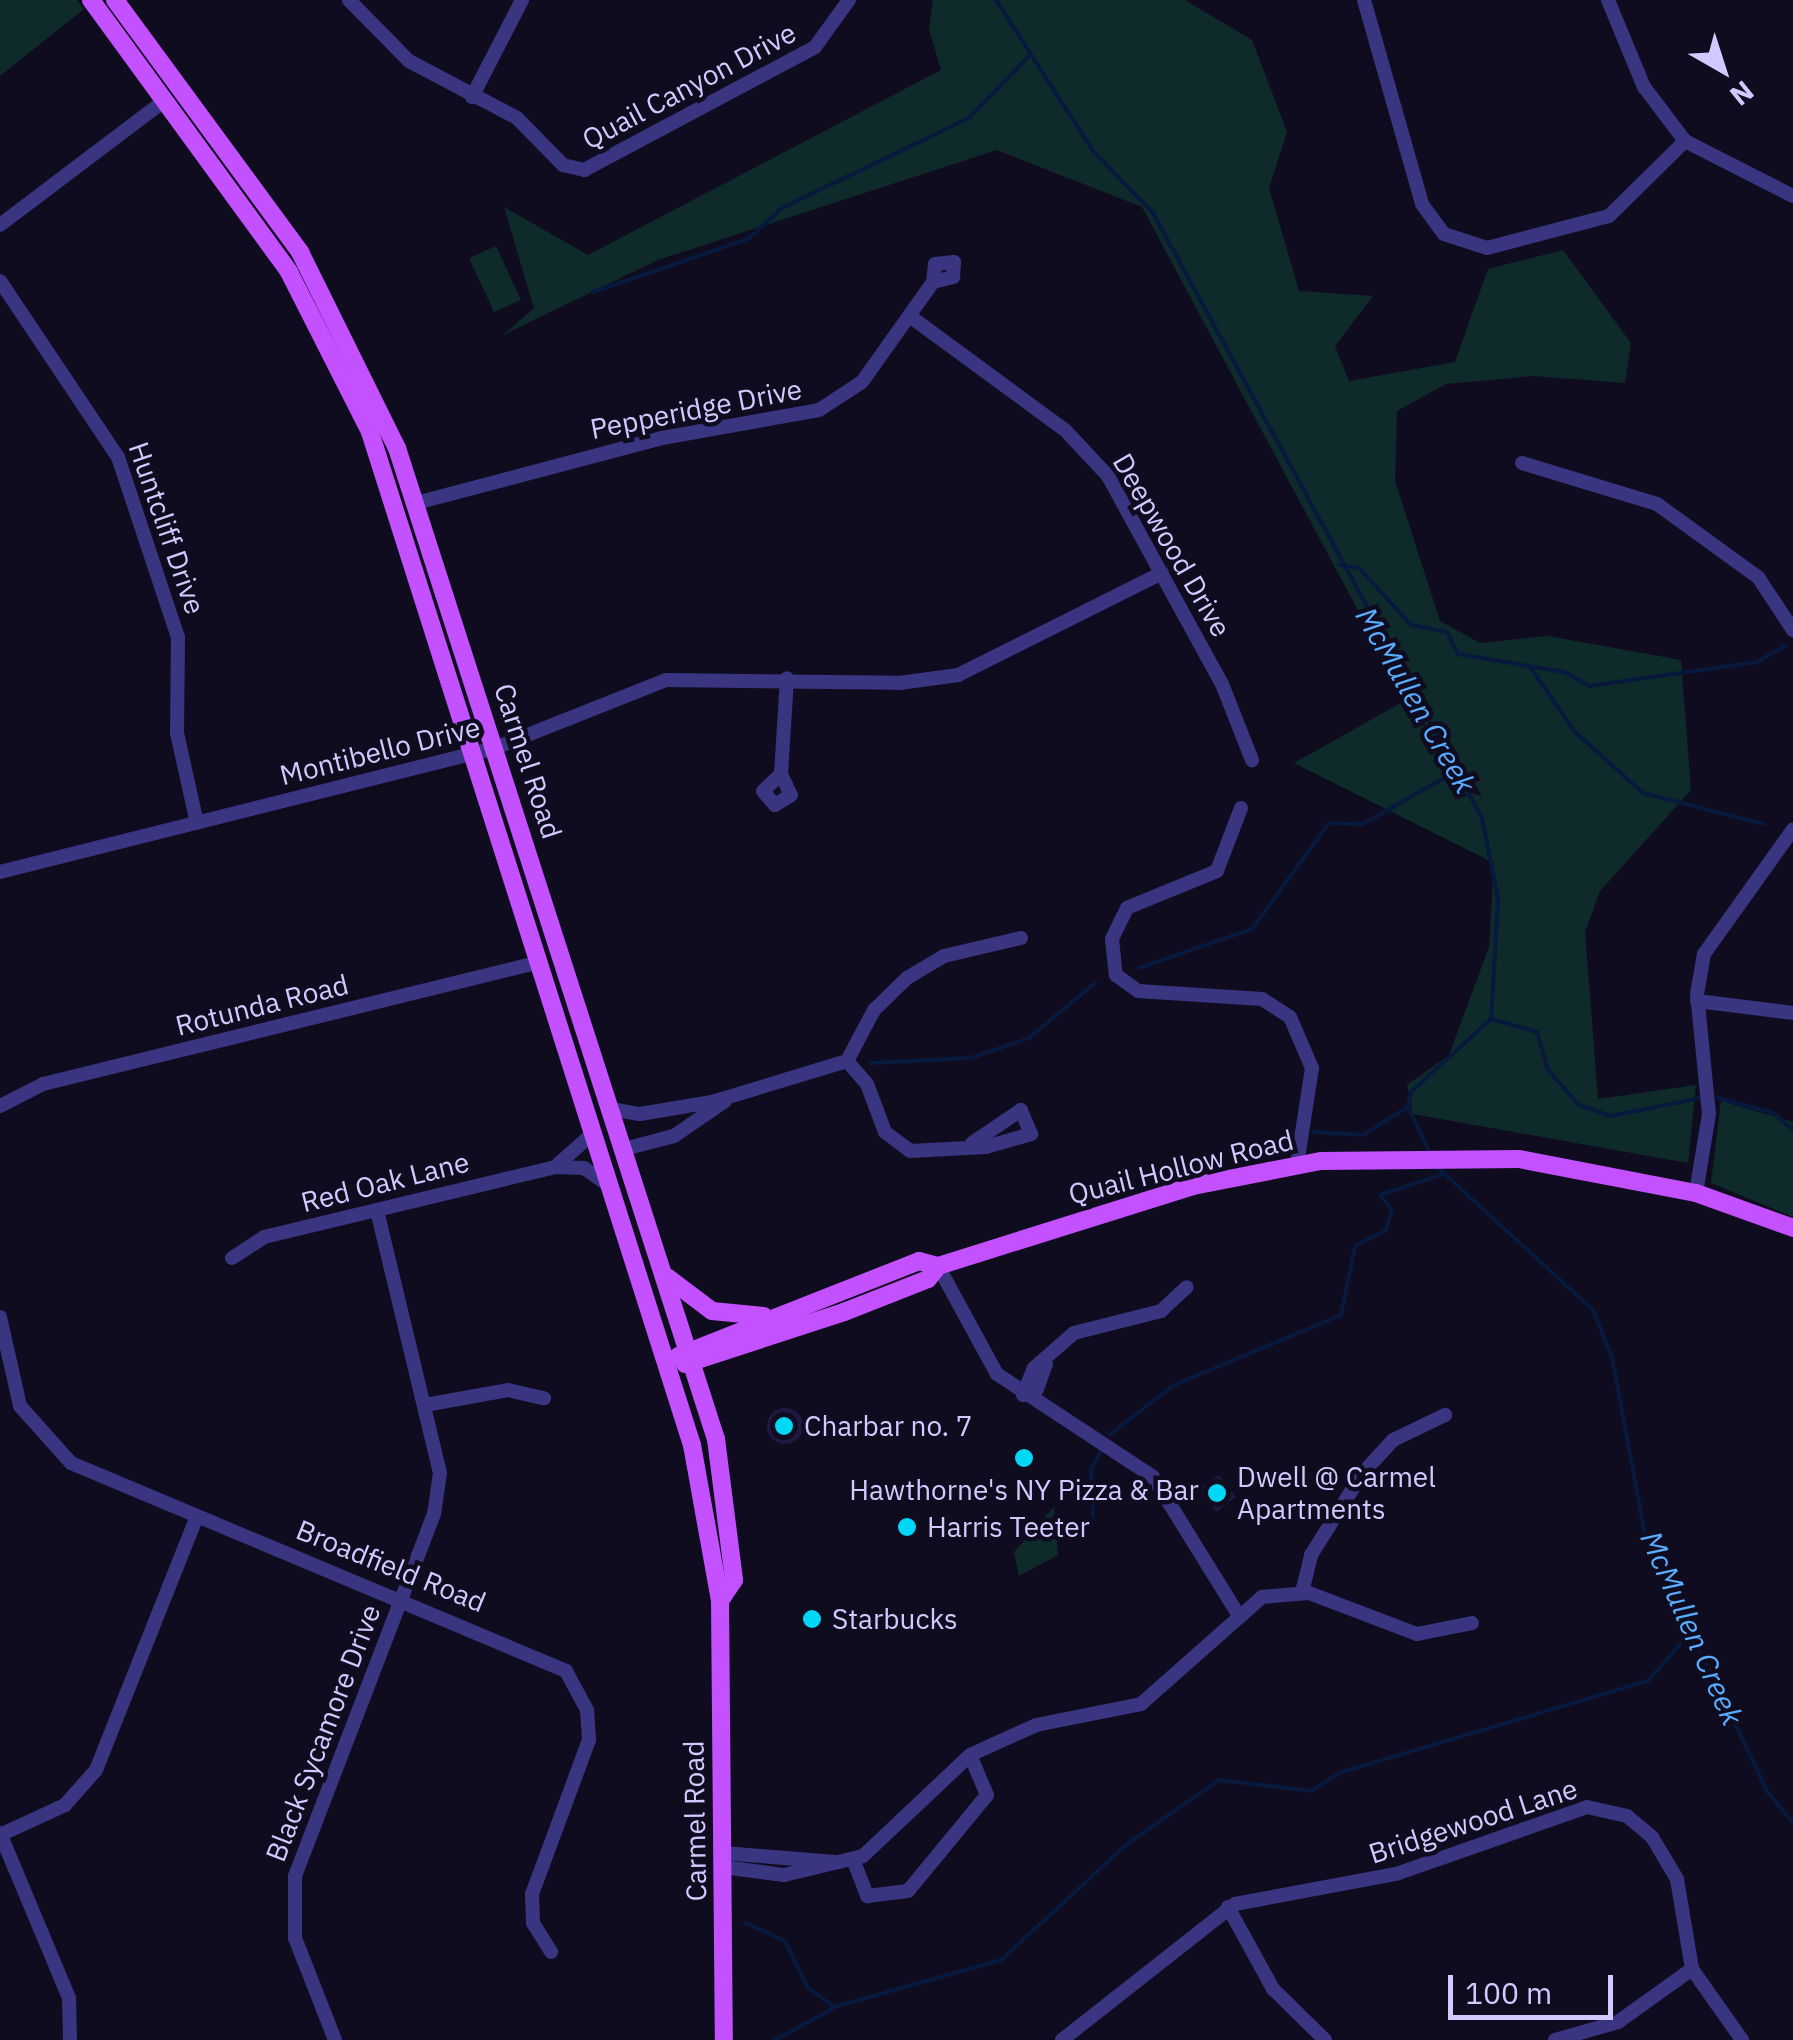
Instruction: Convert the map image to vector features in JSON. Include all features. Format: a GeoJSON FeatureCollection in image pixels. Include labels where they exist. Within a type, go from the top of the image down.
{"type":"FeatureCollection","features":[{"type":"Feature","properties":{"kind":"main road","name":"Carmel Road"},"geometry":{"type":"LineString","coordinates":[[91,0],[289,272],[350,384],[611,1109],[690,1356],[730,1533],[734,1580],[720,1600]]}},
{"type":"Feature","properties":{"kind":"main road","name":"Carmel Road"},"geometry":{"type":"LineString","coordinates":[[120,2],[316,280],[378,398],[416,504],[540,962],[701,1476],[720,1600],[724,2040]]}},
{"type":"Feature","properties":{"kind":"main road"},"geometry":{"type":"LineString","coordinates":[[592,1134],[624,1149]]}},
{"type":"Feature","properties":{"kind":"main road","name":"Quail Hollow Road"},"geometry":{"type":"LineString","coordinates":[[667,1365],[911,1286],[938,1266],[1146,1199],[1297,1165],[1468,1156],[1696,1192],[1793,1228]]}},
{"type":"Feature","properties":{"kind":"main road","name":"Quail Hollow Road"},"geometry":{"type":"LineString","coordinates":[[690,1356],[764,1316],[918,1261],[938,1266]]}},
{"type":"Feature","properties":{"kind":"main road"},"geometry":{"type":"LineString","coordinates":[[664,1273],[712,1311],[764,1316]]}},
{"type":"Feature","properties":{"kind":"street","name":"Quail Canyon Drive"},"geometry":{"type":"LineString","coordinates":[[349,0],[409,61],[517,118],[562,165],[596,167],[815,48],[849,0]]}},
{"type":"Feature","properties":{"kind":"street"},"geometry":{"type":"LineString","coordinates":[[472,97],[522,0]]}},
{"type":"Feature","properties":{"kind":"street"},"geometry":{"type":"LineString","coordinates":[[1364,0],[1422,204],[1455,241],[1501,246],[1609,216],[1685,142]]}},
{"type":"Feature","properties":{"kind":"street"},"geometry":{"type":"LineString","coordinates":[[1608,0],[1644,88],[1685,142],[1793,196]]}},
{"type":"Feature","properties":{"kind":"street"},"geometry":{"type":"LineString","coordinates":[[0,225],[164,100]]}},
{"type":"Feature","properties":{"kind":"street","name":"Huntcliff Drive"},"geometry":{"type":"LineString","coordinates":[[0,281],[118,456],[178,637],[177,733],[197,823]]}},
{"type":"Feature","properties":{"kind":"street","name":"Pepperidge Drive"},"geometry":{"type":"LineString","coordinates":[[416,504],[662,438],[819,410],[862,382],[933,282]]}},
{"type":"Feature","properties":{"kind":"street","name":"Deepwood Drive"},"geometry":{"type":"LineString","coordinates":[[911,317],[1087,451],[1162,573],[1252,760]]}},
{"type":"Feature","properties":{"kind":"street"},"geometry":{"type":"LineString","coordinates":[[1522,463],[1657,504],[1758,577],[1793,630]]}},
{"type":"Feature","properties":{"kind":"street","name":"Montibello Drive"},"geometry":{"type":"LineString","coordinates":[[0,872],[485,751],[666,680],[787,678],[899,684],[958,675],[1162,573]]}},
{"type":"Feature","properties":{"kind":"street"},"geometry":{"type":"LineString","coordinates":[[781,774],[787,678]]}},
{"type":"Feature","properties":{"kind":"street"},"geometry":{"type":"LineString","coordinates":[[1241,808],[1216,871],[1127,908],[1112,939],[1116,975],[1138,991],[1262,999],[1290,1018],[1312,1068],[1297,1165]]}},
{"type":"Feature","properties":{"kind":"street"},"geometry":{"type":"LineString","coordinates":[[1696,1192],[1709,1082],[1697,1002],[1708,942],[1793,828]]}},
{"type":"Feature","properties":{"kind":"street"},"geometry":{"type":"LineString","coordinates":[[611,1109],[676,1108],[847,1061],[874,1010],[908,978],[944,956],[1021,938]]}},
{"type":"Feature","properties":{"kind":"street","name":"Rotunda Road"},"geometry":{"type":"LineString","coordinates":[[0,1106],[42,1084],[540,962]]}},
{"type":"Feature","properties":{"kind":"street"},"geometry":{"type":"LineString","coordinates":[[1697,1002],[1793,1013]]}},
{"type":"Feature","properties":{"kind":"street"},"geometry":{"type":"LineString","coordinates":[[847,1061],[898,1146],[931,1154],[972,1143]]}},
{"type":"Feature","properties":{"kind":"street"},"geometry":{"type":"LineString","coordinates":[[624,1149],[674,1136],[746,1086]]}},
{"type":"Feature","properties":{"kind":"street","name":"Red Oak Lane"},"geometry":{"type":"LineString","coordinates":[[555,1167],[592,1134]]}},
{"type":"Feature","properties":{"kind":"street","name":"Red Oak Lane"},"geometry":{"type":"LineString","coordinates":[[232,1258],[264,1237],[555,1167],[584,1168],[608,1185]]}},
{"type":"Feature","properties":{"kind":"street","name":"Black Sycamore Drive"},"geometry":{"type":"LineString","coordinates":[[336,2040],[296,1938],[295,1876],[438,1498],[426,1405],[377,1210]]}},
{"type":"Feature","properties":{"kind":"street"},"geometry":{"type":"LineString","coordinates":[[938,1266],[969,1333],[1023,1395],[1154,1477],[1238,1614]]}},
{"type":"Feature","properties":{"kind":"street"},"geometry":{"type":"LineString","coordinates":[[1023,1395],[1024,1380],[1046,1364],[1074,1333],[1162,1311],[1187,1287]]}},
{"type":"Feature","properties":{"kind":"street","name":"Broadfield Road"},"geometry":{"type":"LineString","coordinates":[[0,1316],[11,1384],[40,1436],[86,1472],[544,1654],[582,1694],[585,1756],[532,1894],[533,1923],[551,1952]]}},
{"type":"Feature","properties":{"kind":"street"},"geometry":{"type":"LineString","coordinates":[[426,1405],[508,1390],[544,1398]]}},
{"type":"Feature","properties":{"kind":"street"},"geometry":{"type":"LineString","coordinates":[[1302,1592],[1311,1556],[1362,1474],[1393,1440],[1445,1415]]}},
{"type":"Feature","properties":{"kind":"street"},"geometry":{"type":"LineString","coordinates":[[70,2040],[68,1998],[0,1834],[65,1805],[96,1770],[196,1516]]}},
{"type":"Feature","properties":{"kind":"street"},"geometry":{"type":"LineString","coordinates":[[723,1860],[784,1875],[853,1860],[891,1836],[970,1755],[1036,1725],[1141,1704],[1238,1614],[1262,1597],[1302,1592],[1402,1631],[1472,1623]]}},
{"type":"Feature","properties":{"kind":"street"},"geometry":{"type":"LineString","coordinates":[[853,1860],[866,1896],[908,1891],[987,1795],[970,1755]]}},
{"type":"Feature","properties":{"kind":"street","name":"Bridgewood Lane"},"geometry":{"type":"LineString","coordinates":[[1062,2040],[1228,1907],[1267,1892],[1373,1880],[1572,1810],[1603,1808],[1641,1825],[1674,1871],[1692,1969],[1742,2040]]}},
{"type":"Feature","properties":{"kind":"street"},"geometry":{"type":"LineString","coordinates":[[723,1860],[836,1862]]}},
{"type":"Feature","properties":{"kind":"street"},"geometry":{"type":"LineString","coordinates":[[1228,1907],[1273,1989],[1326,2040]]}},
{"type":"Feature","properties":{"kind":"street"},"geometry":{"type":"LineString","coordinates":[[1555,2040],[1630,2016],[1692,1969]]}},
{"type":"Feature","properties":{"kind":"green space"},"geometry":{"type":"Polygon","coordinates":[[[0,0],[77,0],[84,9],[0,76],[0,0]]]}},
{"type":"Feature","properties":{"kind":"green space"},"geometry":{"type":"Polygon","coordinates":[[[933,0],[1185,0],[1252,40],[1287,132],[1269,188],[1299,291],[1373,296],[1335,346],[1349,381],[1455,362],[1488,269],[1563,250],[1631,343],[1625,383],[1533,376],[1446,384],[1397,411],[1395,481],[1440,621],[1480,643],[1548,636],[1681,660],[1691,790],[1600,891],[1585,932],[1598,1099],[1696,1085],[1688,1163],[1413,1114],[1407,1085],[1449,1055],[1489,947],[1494,863],[1294,763],[1406,700],[1142,207],[997,150],[658,260],[503,335],[534,308],[504,207],[588,255],[941,70],[929,29],[933,0]]]}},
{"type":"Feature","properties":{"kind":"green space"},"geometry":{"type":"Polygon","coordinates":[[[496,246],[521,300],[494,312],[469,258],[496,246]]]}},
{"type":"Feature","properties":{"kind":"green space"},"geometry":{"type":"Polygon","coordinates":[[[1721,1101],[1793,1122],[1793,1217],[1711,1183],[1721,1101]]]}},
{"type":"Feature","properties":{"kind":"green space"},"geometry":{"type":"Polygon","coordinates":[[[1054,1507],[1058,1555],[1019,1576],[1014,1552],[1054,1507]]]}},
{"type":"Feature","properties":{"kind":"building","name":"Charbar no. 7"},"geometry":{"type":"Polygon","coordinates":[[[785,1408],[798,1413],[803,1426],[798,1439],[785,1444],[772,1439],[767,1426],[772,1413],[785,1408]]]}},
{"type":"Feature","properties":{"kind":"building","name":"Dwell @ Carmel Apartments"},"geometry":{"type":"Polygon","coordinates":[[[1219,1475],[1236,1497],[1216,1512],[1199,1489],[1219,1475]]]}},
{"type":"Feature","properties":{"kind":"waterway"},"geometry":{"type":"LineString","coordinates":[[996,0],[1093,151],[1153,213],[1482,818],[1498,899],[1491,1019],[1411,1092],[1408,1107],[1431,1155]]}},
{"type":"Feature","properties":{"kind":"waterway"},"geometry":{"type":"LineString","coordinates":[[593,292],[748,239],[782,208],[969,118],[1028,57]]}},
{"type":"Feature","properties":{"kind":"waterway"},"geometry":{"type":"LineString","coordinates":[[1339,565],[1359,568],[1411,625],[1447,632],[1458,654],[1564,672],[1589,686],[1757,662],[1786,645]]}},
{"type":"Feature","properties":{"kind":"waterway"},"geometry":{"type":"LineString","coordinates":[[1530,667],[1575,732],[1643,793],[1764,824]]}},
{"type":"Feature","properties":{"kind":"waterway"},"geometry":{"type":"LineString","coordinates":[[1139,968],[1252,929],[1329,823],[1363,824],[1458,770]]}},
{"type":"Feature","properties":{"kind":"waterway"},"geometry":{"type":"LineString","coordinates":[[871,1063],[971,1058],[1029,1038],[1095,983]]}},
{"type":"Feature","properties":{"kind":"waterway"},"geometry":{"type":"LineString","coordinates":[[1491,1019],[1537,1032],[1548,1070],[1579,1105],[1611,1116],[1700,1098]]}},
{"type":"Feature","properties":{"kind":"waterway"},"geometry":{"type":"LineString","coordinates":[[1718,1098],[1773,1113],[1793,1130]]}},
{"type":"Feature","properties":{"kind":"waterway"},"geometry":{"type":"LineString","coordinates":[[1314,1132],[1363,1135],[1408,1107]]}},
{"type":"Feature","properties":{"kind":"waterway","name":"McMullen Creek"},"geometry":{"type":"LineString","coordinates":[[1438,1168],[1593,1310],[1612,1357],[1645,1535],[1767,1791],[1793,1823]]}},
{"type":"Feature","properties":{"kind":"waterway"},"geometry":{"type":"LineString","coordinates":[[1109,1435],[1174,1385],[1341,1315],[1355,1246],[1386,1230],[1392,1210],[1380,1195],[1441,1175]]}},
{"type":"Feature","properties":{"kind":"waterway"},"geometry":{"type":"LineString","coordinates":[[1093,1517],[1091,1470],[1101,1451]]}},
{"type":"Feature","properties":{"kind":"waterway"},"geometry":{"type":"LineString","coordinates":[[775,2040],[838,2006],[1001,1960],[1127,1844],[1219,1780],[1311,1791],[1342,1772],[1648,1681],[1688,1635]]}},
{"type":"Feature","properties":{"kind":"waterway"},"geometry":{"type":"LineString","coordinates":[[745,1923],[785,1941],[808,1988],[833,2006]]}},
{"type":"Feature","properties":{"kind":"place","name":"Charbar no. 7"},"geometry":{"type":"Point","coordinates":[784,1426]}},
{"type":"Feature","properties":{"kind":"place","name":"Hawthorne's NY Pizza & Bar"},"geometry":{"type":"Point","coordinates":[1024,1458]}},
{"type":"Feature","properties":{"kind":"place","name":"Dwell @ Carmel Apartments"},"geometry":{"type":"Point","coordinates":[1217,1493]}},
{"type":"Feature","properties":{"kind":"place","name":"Harris Teeter"},"geometry":{"type":"Point","coordinates":[907,1527]}},
{"type":"Feature","properties":{"kind":"place","name":"Starbucks"},"geometry":{"type":"Point","coordinates":[812,1619]}}]}
